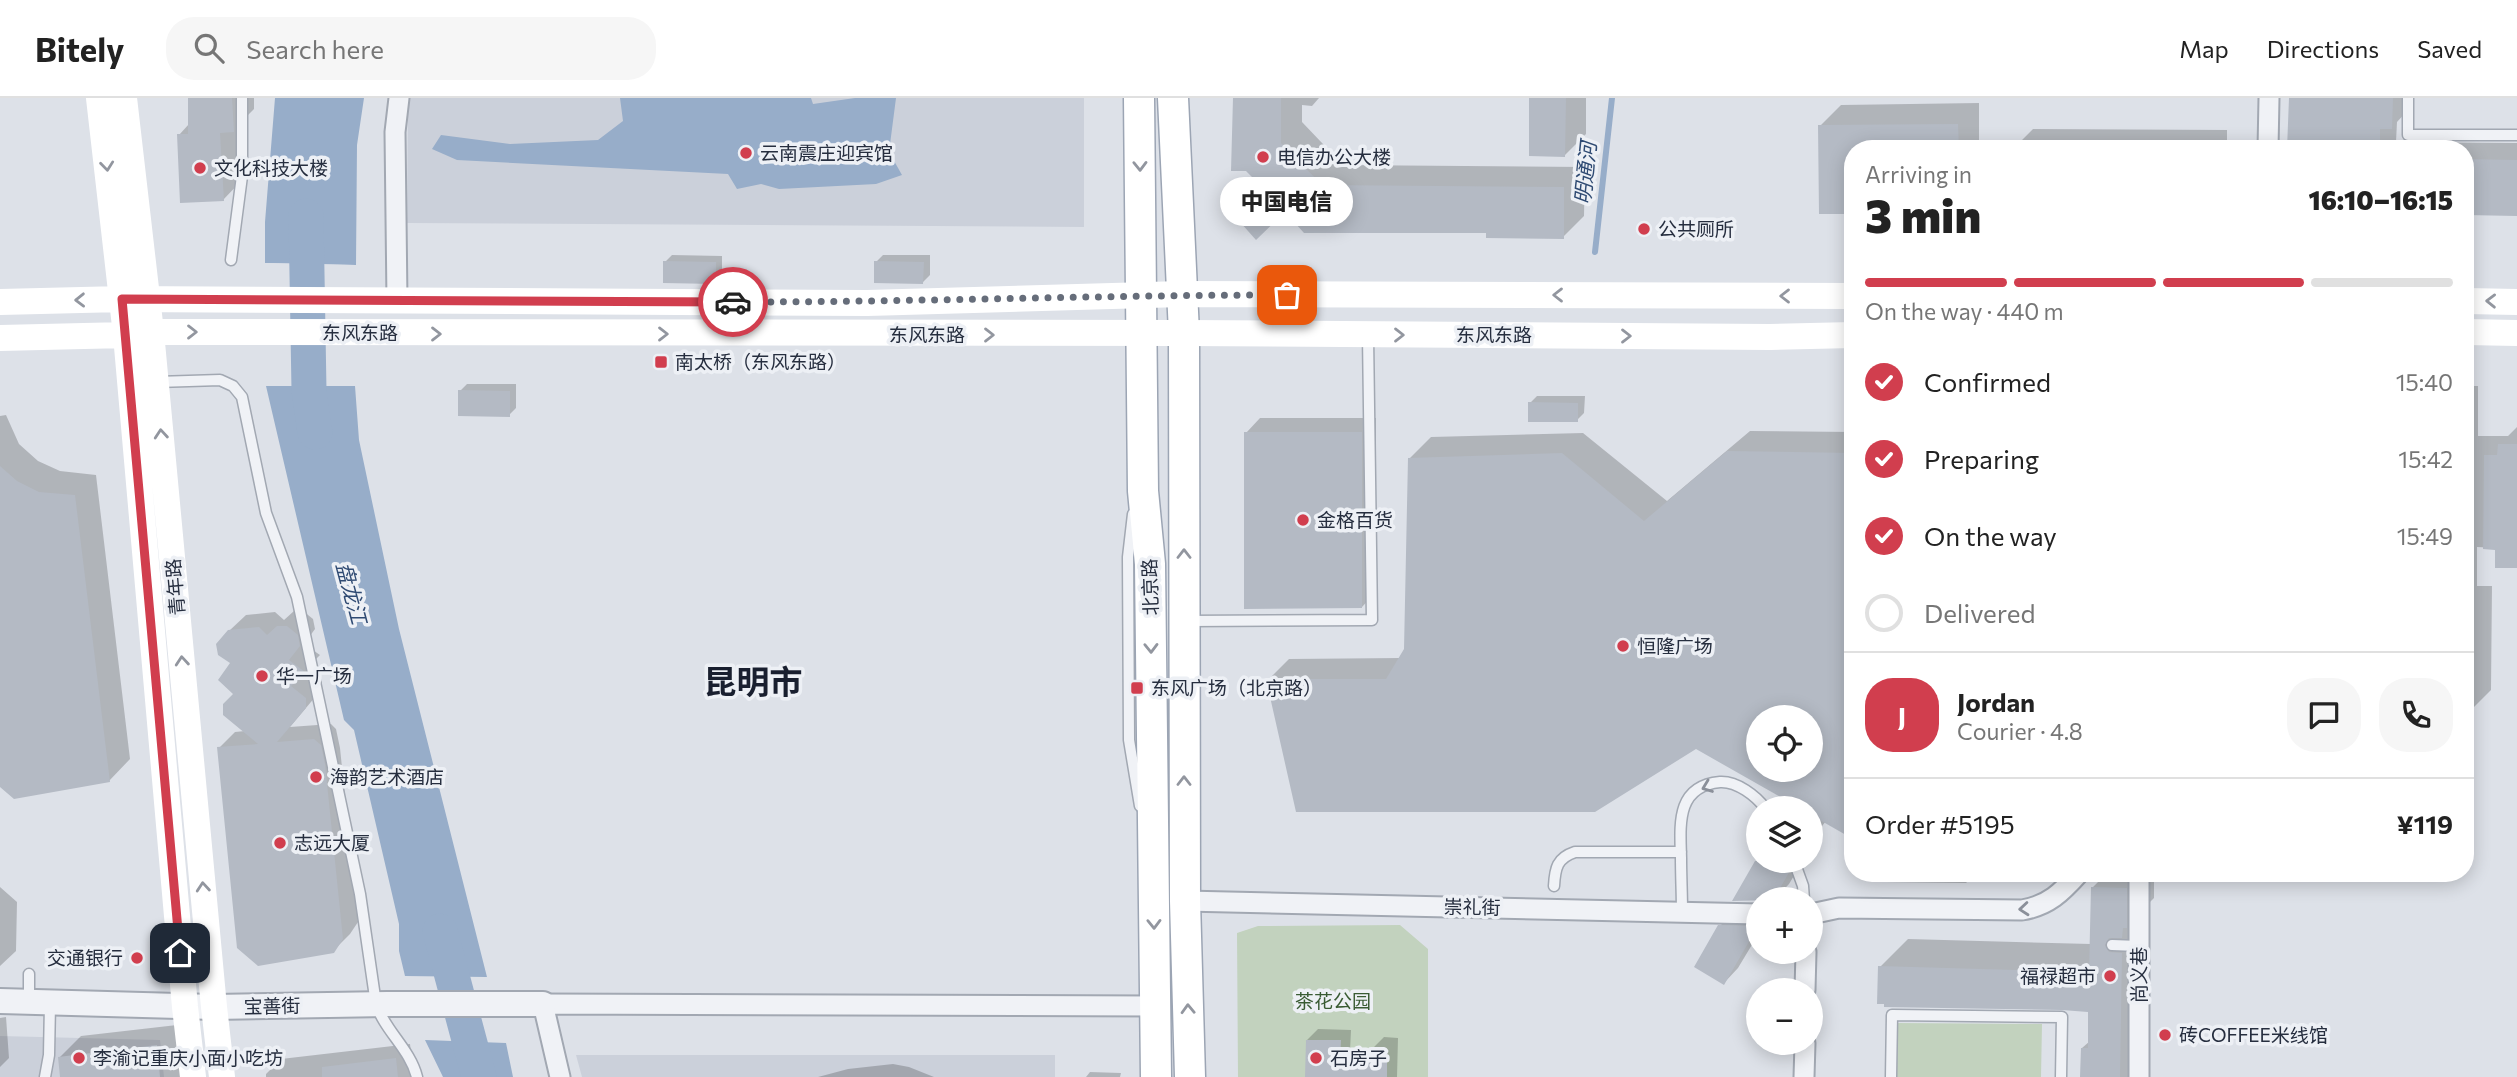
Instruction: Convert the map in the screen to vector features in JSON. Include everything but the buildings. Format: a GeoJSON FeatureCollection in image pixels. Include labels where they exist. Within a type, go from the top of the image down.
{"type":"FeatureCollection","features":[{"type":"Feature","properties":{"kind":"main road","name":"青年路"},"geometry":{"type":"LineString","coordinates":[[99,98],[139,333],[185,1007],[193,1077]]}},
{"type":"Feature","properties":{"kind":"main road","name":"青年路"},"geometry":{"type":"LineString","coordinates":[[124,98],[135,300]]}},
{"type":"Feature","properties":{"kind":"main road","name":"北京路"},"geometry":{"type":"LineString","coordinates":[[1139,98],[1143,491],[1150,564],[1156,1077]]}},
{"type":"Feature","properties":{"kind":"main road","name":"北京路"},"geometry":{"type":"LineString","coordinates":[[1174,98],[1184,333],[1185,901],[1190,1077]]}},
{"type":"Feature","properties":{"kind":"main road","name":"东风东路"},"geometry":{"type":"LineString","coordinates":[[0,302],[256,300],[867,303],[1182,294],[1844,296]]}},
{"type":"Feature","properties":{"kind":"main road"},"geometry":{"type":"LineString","coordinates":[[2474,301],[2517,302]]}},
{"type":"Feature","properties":{"kind":"main road"},"geometry":{"type":"LineString","coordinates":[[2474,332],[2517,333]]}},
{"type":"Feature","properties":{"kind":"main road","name":"青年路"},"geometry":{"type":"LineString","coordinates":[[139,333],[156,382],[222,1077]]}},
{"type":"Feature","properties":{"kind":"main road","name":"东风东路"},"geometry":{"type":"LineString","coordinates":[[0,338],[139,333],[1844,335]]}},
{"type":"Feature","properties":{"kind":"street"},"geometry":{"type":"LineString","coordinates":[[397,301],[395,132],[399,98]]}},
{"type":"Feature","properties":{"kind":"street"},"geometry":{"type":"LineString","coordinates":[[2268,140],[2269,98]]}},
{"type":"Feature","properties":{"kind":"street"},"geometry":{"type":"LineString","coordinates":[[1823,911],[1839,908],[2029,909],[2048,902],[2071,882]]}},
{"type":"Feature","properties":{"kind":"street","name":"尚义巷"},"geometry":{"type":"LineString","coordinates":[[2138,1077],[2139,882]]}},
{"type":"Feature","properties":{"kind":"street","name":"崇礼街"},"geometry":{"type":"LineString","coordinates":[[1185,901],[1746,914]]}},
{"type":"Feature","properties":{"kind":"street","name":"宝善街"},"geometry":{"type":"LineString","coordinates":[[0,1002],[185,1007],[543,1004]]}},
{"type":"Feature","properties":{"kind":"street"},"geometry":{"type":"LineString","coordinates":[[561,1077],[543,1004],[1155,1006]]}},
{"type":"Feature","properties":{"kind":"street"},"geometry":{"type":"LineString","coordinates":[[1804,1077],[1805,1055]]}},
{"type":"Feature","properties":{"kind":"lane"},"geometry":{"type":"LineString","coordinates":[[231,260],[243,176],[242,98]]}},
{"type":"Feature","properties":{"kind":"lane"},"geometry":{"type":"LineString","coordinates":[[2408,98],[2408,135],[2517,135]]}},
{"type":"Feature","properties":{"kind":"lane"},"geometry":{"type":"LineString","coordinates":[[1184,621],[1372,620],[1367,335]]}},
{"type":"Feature","properties":{"kind":"lane"},"geometry":{"type":"LineString","coordinates":[[156,382],[220,380],[233,386],[242,397],[266,513],[297,597],[383,1004],[381,1018],[390,1034],[409,1055],[417,1077]]}},
{"type":"Feature","properties":{"kind":"lane"},"geometry":{"type":"LineString","coordinates":[[1682,912],[1682,810],[1693,793],[1700,788],[1725,782],[1753,796]]}},
{"type":"Feature","properties":{"kind":"lane"},"geometry":{"type":"LineString","coordinates":[[1554,886],[1557,864],[1562,858],[1575,852],[1681,852]]}},
{"type":"Feature","properties":{"kind":"lane"},"geometry":{"type":"LineString","coordinates":[[2112,945],[2138,946]]}},
{"type":"Feature","properties":{"kind":"lane"},"geometry":{"type":"LineString","coordinates":[[29,974],[39,1003],[49,1055],[45,1077]]}},
{"type":"Feature","properties":{"kind":"lane"},"geometry":{"type":"LineString","coordinates":[[1891,1077],[1892,1015],[2062,1017],[2062,1077]]}},
{"type":"Feature","properties":{"kind":"shaded area","name":"云南震庄迎宾馆"},"geometry":{"type":"Polygon","coordinates":[[[408,98],[1084,98],[1084,227],[407,223],[408,98]]]}},
{"type":"Feature","properties":{"kind":"shaded area"},"geometry":{"type":"Polygon","coordinates":[[[0,1036],[160,1040],[164,1077],[0,1077],[0,1036]]]}},
{"type":"Feature","properties":{"kind":"shaded area"},"geometry":{"type":"Polygon","coordinates":[[[576,1055],[1055,1055],[1055,1077],[582,1077],[576,1055]]]}},
{"type":"Feature","properties":{"kind":"green space","name":"茶花公园"},"geometry":{"type":"Polygon","coordinates":[[[1400,925],[1428,949],[1428,1077],[1238,1077],[1237,933],[1258,926],[1400,925]]]}},
{"type":"Feature","properties":{"kind":"green space"},"geometry":{"type":"Polygon","coordinates":[[[1896,1023],[2042,1024],[2041,1077],[1896,1077],[1896,1023]]]}},
{"type":"Feature","properties":{"kind":"water"},"geometry":{"type":"Polygon","coordinates":[[[275,98],[364,98],[357,145],[356,265],[265,263],[265,222],[275,98]]]}},
{"type":"Feature","properties":{"kind":"water"},"geometry":{"type":"Polygon","coordinates":[[[620,98],[811,98],[813,104],[855,98],[896,98],[889,152],[902,175],[876,184],[779,189],[761,184],[737,189],[728,174],[457,160],[432,149],[441,135],[510,144],[598,140],[623,121],[620,98]]]}},
{"type":"Feature","properties":{"kind":"water"},"geometry":{"type":"Polygon","coordinates":[[[266,386],[355,386],[359,440],[399,629],[487,977],[405,976],[399,951],[399,924],[354,730],[344,720],[266,386]]]}},
{"type":"Feature","properties":{"kind":"water"},"geometry":{"type":"Polygon","coordinates":[[[425,1040],[506,1043],[513,1077],[443,1077],[425,1040]]]}},
{"type":"Feature","properties":{"kind":"pier"},"geometry":{"type":"Polygon","coordinates":[[[265,263],[356,265],[356,269],[265,267],[265,263]]]}},
{"type":"Feature","properties":{"kind":"pier"},"geometry":{"type":"Polygon","coordinates":[[[266,382],[355,382],[355,386],[266,386],[266,382]]]}},
{"type":"Feature","properties":{"kind":"waterway","name":"明通河"},"geometry":{"type":"LineString","coordinates":[[1595,252],[1612,98]]}},
{"type":"Feature","properties":{"kind":"waterway","name":"盘龙江"},"geometry":{"type":"LineString","coordinates":[[306,216],[309,390],[315,432]]}},
{"type":"Feature","properties":{"kind":"waterway","name":"盘龙江"},"geometry":{"type":"LineString","coordinates":[[440,931],[479,1077]]}},
{"type":"Feature","properties":{"kind":"way so far"},"geometry":{"type":"LineString","coordinates":[[733,302],[867,303],[1182,294],[1287,295]]}},
{"type":"Feature","properties":{"kind":"place","name":"云南震庄迎宾馆"},"geometry":{"type":"Point","coordinates":[746,153]}},
{"type":"Feature","properties":{"kind":"place","name":"电信办公大楼"},"geometry":{"type":"Point","coordinates":[1263,157]}},
{"type":"Feature","properties":{"kind":"place","name":"文化科技大楼"},"geometry":{"type":"Point","coordinates":[200,168]}},
{"type":"Feature","properties":{"kind":"place","name":"公共厕所"},"geometry":{"type":"Point","coordinates":[1644,229]}},
{"type":"Feature","properties":{"kind":"place","name":"中国电信"},"geometry":{"type":"Point","coordinates":[1287,295]}},
{"type":"Feature","properties":{"kind":"place","name":"南太桥（东风东路）"},"geometry":{"type":"Point","coordinates":[661,362]}},
{"type":"Feature","properties":{"kind":"place","name":"金格百货"},"geometry":{"type":"Point","coordinates":[1303,520]}},
{"type":"Feature","properties":{"kind":"place","name":"恒隆广场"},"geometry":{"type":"Point","coordinates":[1623,646]}},
{"type":"Feature","properties":{"kind":"place","name":"华一广场"},"geometry":{"type":"Point","coordinates":[262,676]}},
{"type":"Feature","properties":{"kind":"place","name":"东风广场（北京路）"},"geometry":{"type":"Point","coordinates":[1137,688]}},
{"type":"Feature","properties":{"kind":"place","name":"海韵艺术酒店"},"geometry":{"type":"Point","coordinates":[316,777]}},
{"type":"Feature","properties":{"kind":"place","name":"志远大厦"},"geometry":{"type":"Point","coordinates":[280,843]}},
{"type":"Feature","properties":{"kind":"place","name":"交通银行"},"geometry":{"type":"Point","coordinates":[137,958]}},
{"type":"Feature","properties":{"kind":"place","name":"福禄超市"},"geometry":{"type":"Point","coordinates":[2110,976]}},
{"type":"Feature","properties":{"kind":"place","name":"砖COFFEE米线馆"},"geometry":{"type":"Point","coordinates":[2165,1035]}},
{"type":"Feature","properties":{"kind":"place","name":"李渝记重庆小面小吃坊"},"geometry":{"type":"Point","coordinates":[79,1058]}},
{"type":"Feature","properties":{"kind":"place","name":"石房子"},"geometry":{"type":"Point","coordinates":[1316,1058]}},
{"type":"Feature","properties":{"kind":"district","name":"昆明市"},"geometry":{"type":"Point","coordinates":[753,682]}},
{"type":"Feature","properties":{"kind":"route"},"geometry":{"type":"LineString","coordinates":[[180,953],[122,299],[733,302]]}}]}
